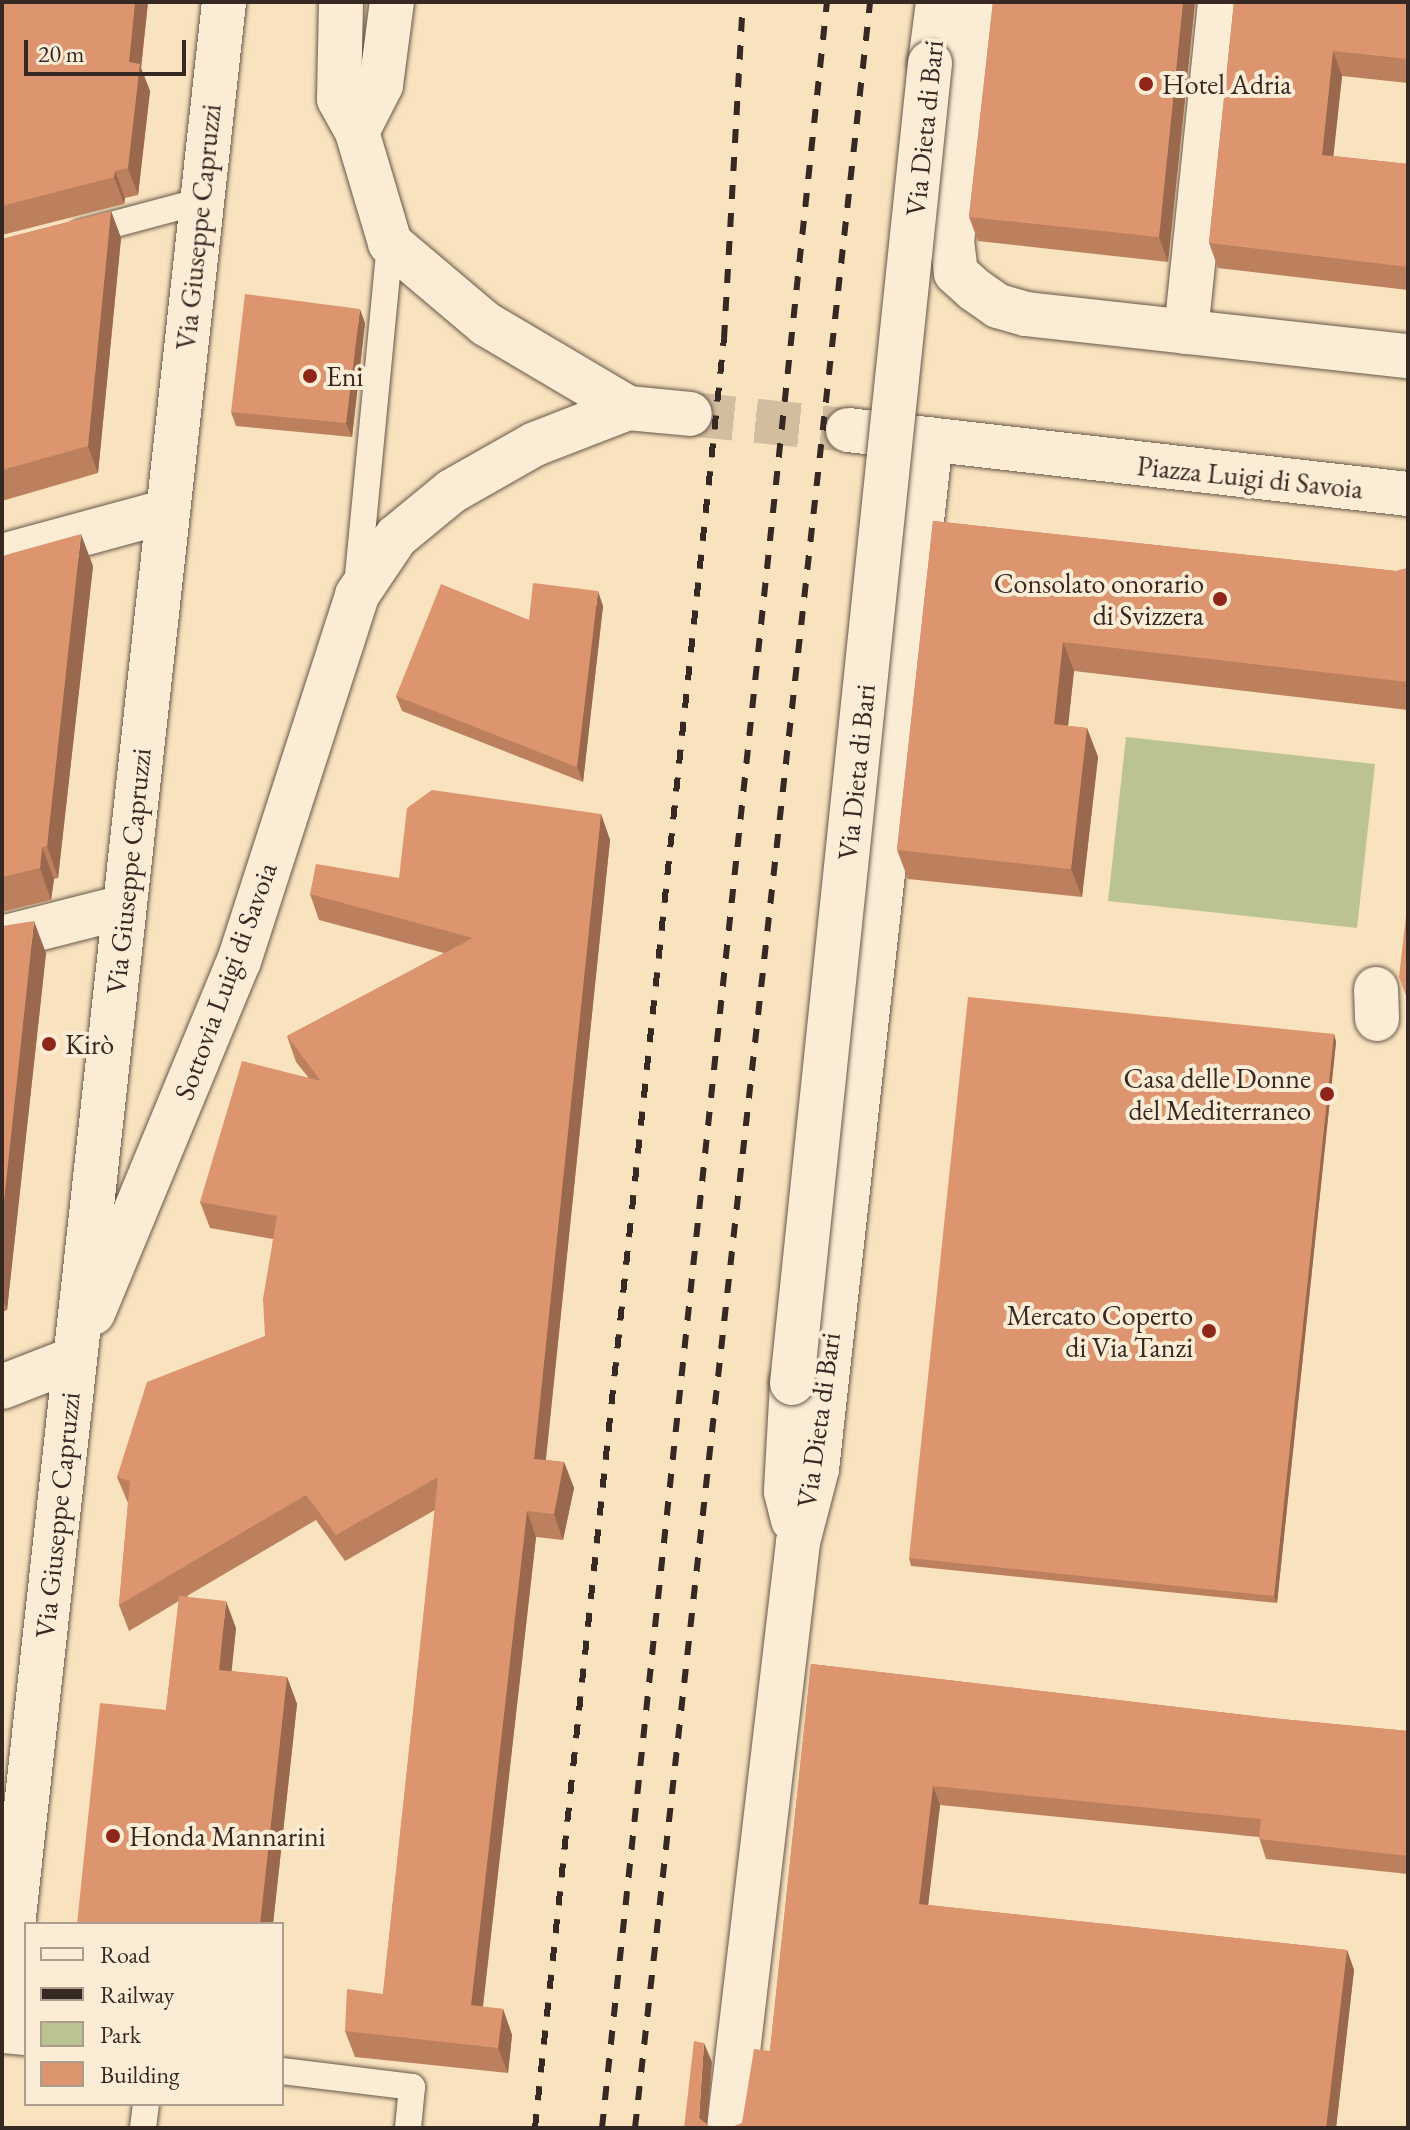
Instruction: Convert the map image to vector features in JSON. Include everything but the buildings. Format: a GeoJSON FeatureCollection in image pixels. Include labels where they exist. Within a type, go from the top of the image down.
{"type":"FeatureCollection","features":[{"type":"Feature","properties":{"kind":"street","name":"Via Giuseppe Capruzzi"},"geometry":{"type":"LineString","coordinates":[[2,2026],[19,1719],[74,1359],[224,2]]}},
{"type":"Feature","properties":{"kind":"street","name":"Sottovia Luigi di Savoia"},"geometry":{"type":"LineString","coordinates":[[341,2],[339,99],[357,132],[390,243],[486,324],[628,408],[690,414]]}},
{"type":"Feature","properties":{"kind":"street"},"geometry":{"type":"LineString","coordinates":[[357,132],[381,85],[392,2]]}},
{"type":"Feature","properties":{"kind":"street","name":"Via Dieta di Bari"},"geometry":{"type":"LineString","coordinates":[[798,1542],[786,1492],[792,1383],[938,2]]}},
{"type":"Feature","properties":{"kind":"street","name":"Via Dieta di Bari"},"geometry":{"type":"LineString","coordinates":[[979,2],[952,241],[956,273],[998,306],[1026,314],[1186,332]]}},
{"type":"Feature","properties":{"kind":"street"},"geometry":{"type":"LineString","coordinates":[[1220,2],[1186,332],[1408,356]]}},
{"type":"Feature","properties":{"kind":"street","name":"Sottovia Luigi di Savoia"},"geometry":{"type":"LineString","coordinates":[[74,1359],[239,961],[357,595],[396,537],[452,491],[535,444],[628,408]]}},
{"type":"Feature","properties":{"kind":"street"},"geometry":{"type":"LineString","coordinates":[[848,430],[931,439]]}},
{"type":"Feature","properties":{"kind":"street","name":"Via Dieta di Bari"},"geometry":{"type":"LineString","coordinates":[[729,2128],[798,1542],[817,1469],[931,439]]}},
{"type":"Feature","properties":{"kind":"street","name":"Piazza Luigi di Savoia"},"geometry":{"type":"LineString","coordinates":[[931,439],[1408,494]]}},
{"type":"Feature","properties":{"kind":"street"},"geometry":{"type":"LineString","coordinates":[[2,556],[168,511]]}},
{"type":"Feature","properties":{"kind":"street"},"geometry":{"type":"LineString","coordinates":[[2,938],[124,907]]}},
{"type":"Feature","properties":{"kind":"street"},"geometry":{"type":"LineString","coordinates":[[2,1387],[74,1359]]}},
{"type":"Feature","properties":{"kind":"lane"},"geometry":{"type":"LineString","coordinates":[[62,237],[201,201]]}},
{"type":"Feature","properties":{"kind":"lane","name":"Sottovia Luigi di Savoia"},"geometry":{"type":"LineString","coordinates":[[357,595],[390,243]]}},
{"type":"Feature","properties":{"kind":"lane"},"geometry":{"type":"LineString","coordinates":[[2,2040],[24,2042]]}},
{"type":"Feature","properties":{"kind":"lane"},"geometry":{"type":"LineString","coordinates":[[284,2071],[412,2087],[408,2128]]}},
{"type":"Feature","properties":{"kind":"lane"},"geometry":{"type":"LineString","coordinates":[[143,2128],[146,2106]]}},
{"type":"Feature","properties":{"kind":"green space"},"geometry":{"type":"Polygon","coordinates":[[[1126,737],[1375,764],[1357,928],[1108,901],[1126,737]]]}},
{"type":"Feature","properties":{"kind":"tunnel"},"geometry":{"type":"LineString","coordinates":[[690,414],[848,430]]}},
{"type":"Feature","properties":{"kind":"railway"},"geometry":{"type":"LineString","coordinates":[[535,2128],[724,339],[743,2]]}},
{"type":"Feature","properties":{"kind":"railway"},"geometry":{"type":"LineString","coordinates":[[602,2128],[827,2]]}},
{"type":"Feature","properties":{"kind":"railway"},"geometry":{"type":"LineString","coordinates":[[635,2128],[870,2]]}},
{"type":"Feature","properties":{"kind":"place","name":"Hotel Adria"},"geometry":{"type":"Point","coordinates":[1146,84]}},
{"type":"Feature","properties":{"kind":"place","name":"Eni"},"geometry":{"type":"Point","coordinates":[310,376]}},
{"type":"Feature","properties":{"kind":"place","name":"Consolato onorario di Svizzera"},"geometry":{"type":"Point","coordinates":[1220,599]}},
{"type":"Feature","properties":{"kind":"place","name":"Kirò"},"geometry":{"type":"Point","coordinates":[49,1044]}},
{"type":"Feature","properties":{"kind":"place","name":"Casa delle Donne del Mediterraneo"},"geometry":{"type":"Point","coordinates":[1327,1094]}},
{"type":"Feature","properties":{"kind":"place","name":"Mercato Coperto di Via Tanzi"},"geometry":{"type":"Point","coordinates":[1209,1331]}},
{"type":"Feature","properties":{"kind":"place","name":"Honda Mannarini"},"geometry":{"type":"Point","coordinates":[113,1836]}}]}
